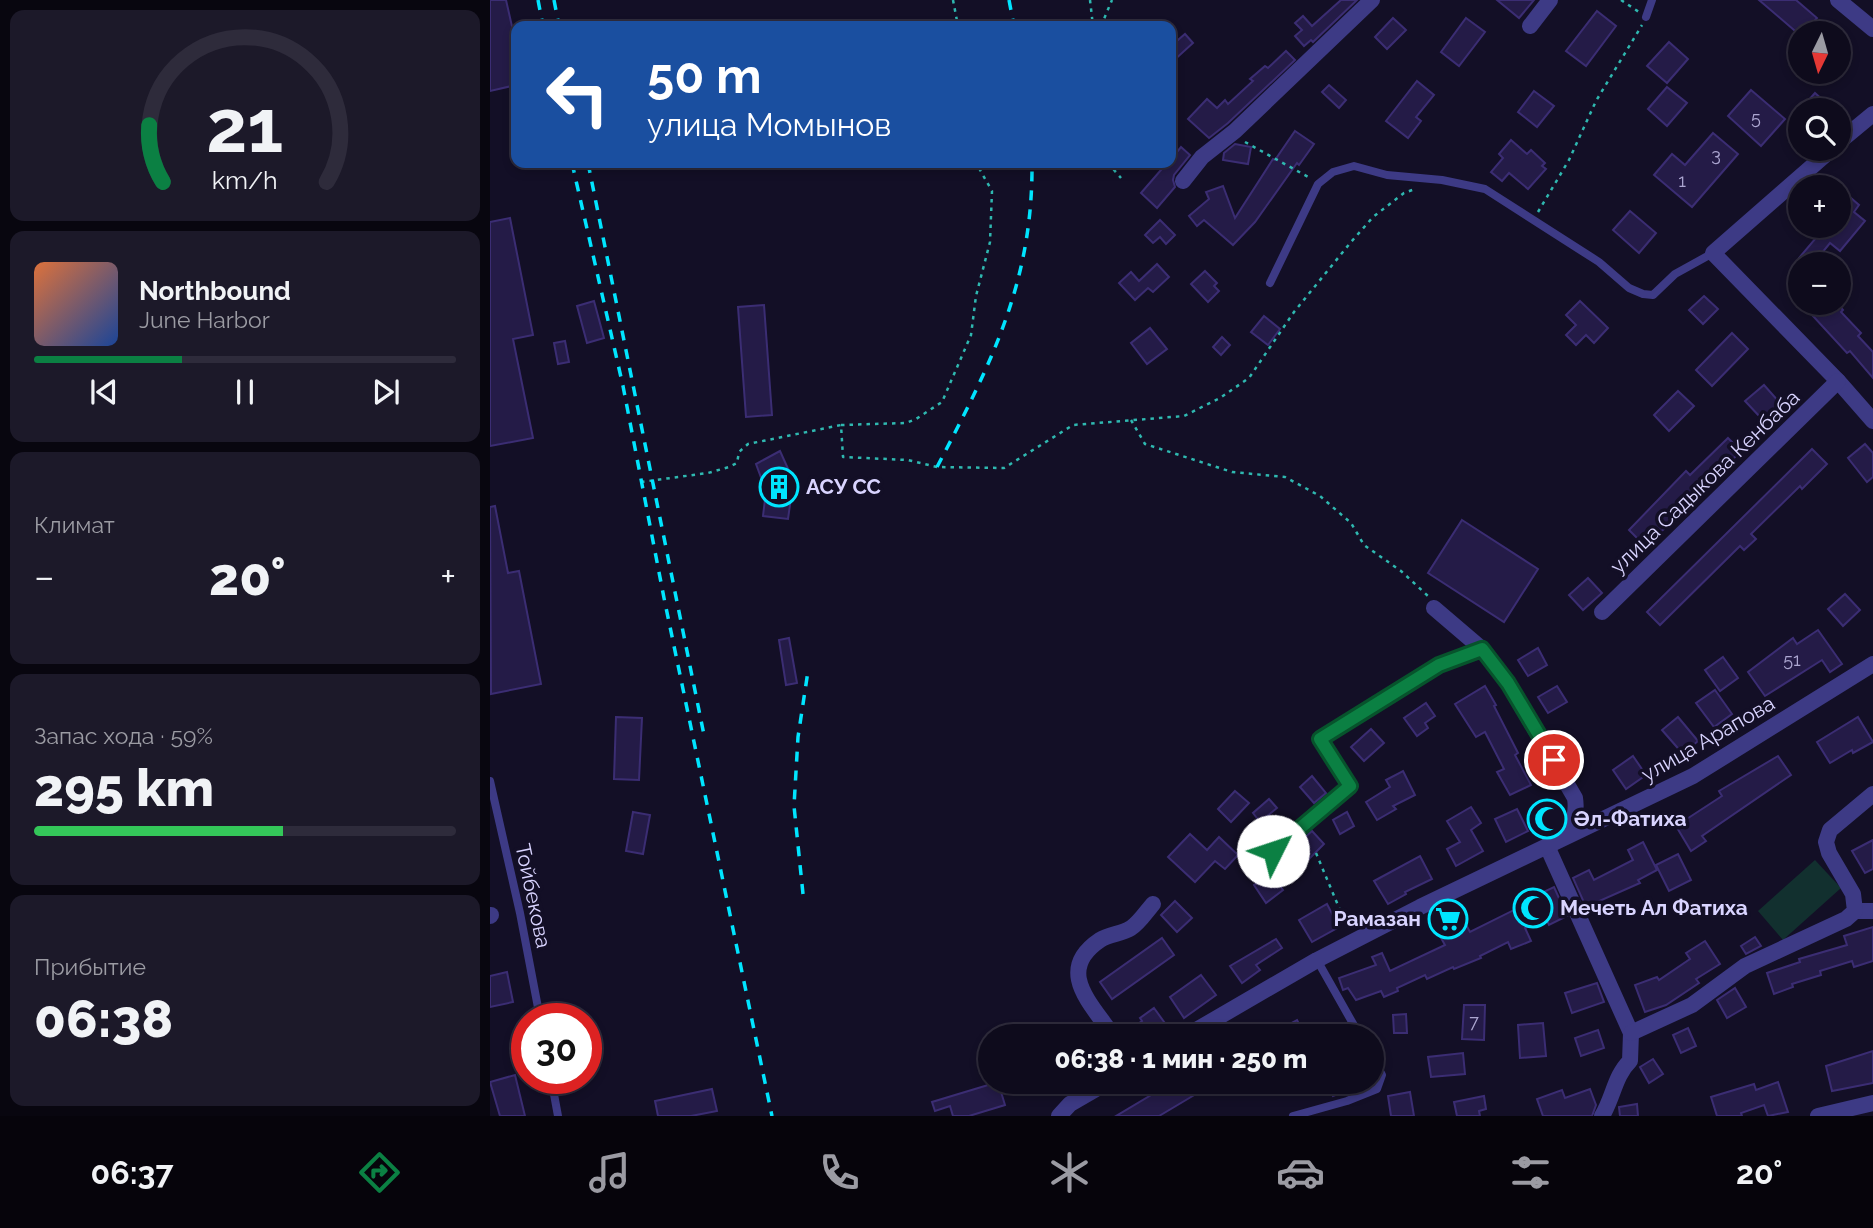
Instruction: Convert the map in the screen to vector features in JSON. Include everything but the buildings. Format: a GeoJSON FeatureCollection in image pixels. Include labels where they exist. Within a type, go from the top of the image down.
{"type":"FeatureCollection","features":[{"type":"Feature","properties":{"kind":"street"},"geometry":{"type":"LineString","coordinates":[[1183,181],[1202,157],[1235,131],[1372,0]]}},
{"type":"Feature","properties":{"kind":"street"},"geometry":{"type":"LineString","coordinates":[[1530,26],[1550,0]]}},
{"type":"Feature","properties":{"kind":"street"},"geometry":{"type":"LineString","coordinates":[[1838,0],[1873,29]]}},
{"type":"Feature","properties":{"kind":"street"},"geometry":{"type":"LineString","coordinates":[[1851,132],[1873,114]]}},
{"type":"Feature","properties":{"kind":"street"},"geometry":{"type":"LineString","coordinates":[[1818,161],[1713,253],[1838,381],[1873,421]]}},
{"type":"Feature","properties":{"kind":"street","name":"улица Садыкова Кенбаба"},"geometry":{"type":"LineString","coordinates":[[1602,612],[1838,381]]}},
{"type":"Feature","properties":{"kind":"street"},"geometry":{"type":"LineString","coordinates":[[1434,608],[1482,649],[1508,683],[1575,798],[1577,812],[1572,825],[1547,846],[1631,1033],[1630,1061],[1620,1071],[1612,1098],[1602,1116]]}},
{"type":"Feature","properties":{"kind":"street"},"geometry":{"type":"LineString","coordinates":[[1273,851],[1350,786],[1320,739],[1439,665],[1482,649]]}},
{"type":"Feature","properties":{"kind":"street","name":"улица Арапова"},"geometry":{"type":"LineString","coordinates":[[1207,1024],[1354,941],[1693,776],[1873,664]]}},
{"type":"Feature","properties":{"kind":"street"},"geometry":{"type":"LineString","coordinates":[[1855,911],[1853,894],[1829,853],[1826,842],[1830,830],[1873,794]]}},
{"type":"Feature","properties":{"kind":"street"},"geometry":{"type":"LineString","coordinates":[[1105,1024],[1080,988],[1076,974],[1083,956],[1100,939],[1130,929],[1153,904]]}},
{"type":"Feature","properties":{"kind":"street"},"geometry":{"type":"LineString","coordinates":[[1631,1033],[1692,1005],[1745,966],[1846,919],[1855,911],[1873,911]]}},
{"type":"Feature","properties":{"kind":"street"},"geometry":{"type":"LineString","coordinates":[[1059,1116],[1070,1104],[1087,1094]]}},
{"type":"Feature","properties":{"kind":"street"},"geometry":{"type":"LineString","coordinates":[[1818,1116],[1873,1103]]}},
{"type":"Feature","properties":{"kind":"lane"},"geometry":{"type":"LineString","coordinates":[[1646,17],[1652,0]]}},
{"type":"Feature","properties":{"kind":"lane"},"geometry":{"type":"LineString","coordinates":[[1270,283],[1318,184],[1333,172],[1354,166],[1387,175],[1442,180],[1485,189],[1599,262],[1629,288],[1643,294],[1653,295],[1675,274],[1713,253]]}},
{"type":"Feature","properties":{"kind":"lane","name":"Тойбекова"},"geometry":{"type":"LineString","coordinates":[[490,781],[537,1003]]}},
{"type":"Feature","properties":{"kind":"lane"},"geometry":{"type":"LineString","coordinates":[[1317,960],[1353,1024]]}},
{"type":"Feature","properties":{"kind":"lane"},"geometry":{"type":"LineString","coordinates":[[554,1094],[558,1116]]}},
{"type":"Feature","properties":{"kind":"lane"},"geometry":{"type":"LineString","coordinates":[[1293,1116],[1364,1094]]}},
{"type":"Feature","properties":{"kind":"path"},"geometry":{"type":"LineString","coordinates":[[953,0],[957,21]]}},
{"type":"Feature","properties":{"kind":"path"},"geometry":{"type":"LineString","coordinates":[[1090,0],[1092,21]]}},
{"type":"Feature","properties":{"kind":"path"},"geometry":{"type":"LineString","coordinates":[[1103,21],[1112,0]]}},
{"type":"Feature","properties":{"kind":"path"},"geometry":{"type":"LineString","coordinates":[[1534,219],[1569,160],[1596,101],[1646,17],[1621,0]]}},
{"type":"Feature","properties":{"kind":"path"},"geometry":{"type":"LineString","coordinates":[[1235,131],[1245,142],[1300,170],[1318,184]]}},
{"type":"Feature","properties":{"kind":"path"},"geometry":{"type":"LineString","coordinates":[[641,482],[708,473],[729,467],[737,463],[739,452],[748,444],[841,425],[906,423],[942,402],[971,335],[976,296],[990,242],[992,191],[980,168]]}},
{"type":"Feature","properties":{"kind":"path"},"geometry":{"type":"LineString","coordinates":[[1112,168],[1121,178]]}},
{"type":"Feature","properties":{"kind":"path"},"geometry":{"type":"LineString","coordinates":[[841,425],[843,457],[908,460],[937,467],[1004,468],[1073,425],[1184,416],[1220,398],[1249,377],[1294,312],[1373,217],[1404,193],[1416,189]]}},
{"type":"Feature","properties":{"kind":"path"},"geometry":{"type":"LineString","coordinates":[[1131,420],[1145,444],[1232,472],[1285,477],[1320,496],[1351,523],[1364,545],[1401,571],[1430,598],[1434,608]]}},
{"type":"Feature","properties":{"kind":"path"},"geometry":{"type":"LineString","coordinates":[[1315,853],[1354,941]]}},
{"type":"Feature","properties":{"kind":"green space"},"geometry":{"type":"Polygon","coordinates":[[[1815,860],[1841,888],[1783,940],[1758,911],[1815,860]]]}},
{"type":"Feature","properties":{"kind":"railway"},"geometry":{"type":"LineString","coordinates":[[538,0],[542,21]]}},
{"type":"Feature","properties":{"kind":"railway"},"geometry":{"type":"LineString","coordinates":[[554,0],[558,21]]}},
{"type":"Feature","properties":{"kind":"railway"},"geometry":{"type":"LineString","coordinates":[[1009,0],[1013,21]]}},
{"type":"Feature","properties":{"kind":"railway"},"geometry":{"type":"LineString","coordinates":[[573,168],[623,386],[664,598],[772,1116]]}},
{"type":"Feature","properties":{"kind":"railway"},"geometry":{"type":"LineString","coordinates":[[589,168],[704,735]]}},
{"type":"Feature","properties":{"kind":"railway"},"geometry":{"type":"LineString","coordinates":[[937,467],[991,357],[1017,284],[1025,246],[1032,168]]}},
{"type":"Feature","properties":{"kind":"railway"},"geometry":{"type":"LineString","coordinates":[[803,894],[794,806],[798,737],[808,671]]}},
{"type":"Feature","properties":{"kind":"place","name":"АСУ СС"},"geometry":{"type":"Point","coordinates":[779,487]}},
{"type":"Feature","properties":{"kind":"place","name":"Әл-Фатиха"},"geometry":{"type":"Point","coordinates":[1547,819]}},
{"type":"Feature","properties":{"kind":"place","name":"Мечеть Ал Фатиха"},"geometry":{"type":"Point","coordinates":[1533,908]}},
{"type":"Feature","properties":{"kind":"place","name":"Рамазан"},"geometry":{"type":"Point","coordinates":[1448,919]}},
{"type":"Feature","properties":{"kind":"route"},"geometry":{"type":"LineString","coordinates":[[1273,851],[1350,786],[1320,739],[1439,665],[1482,649],[1508,683],[1554,760]]}}]}
